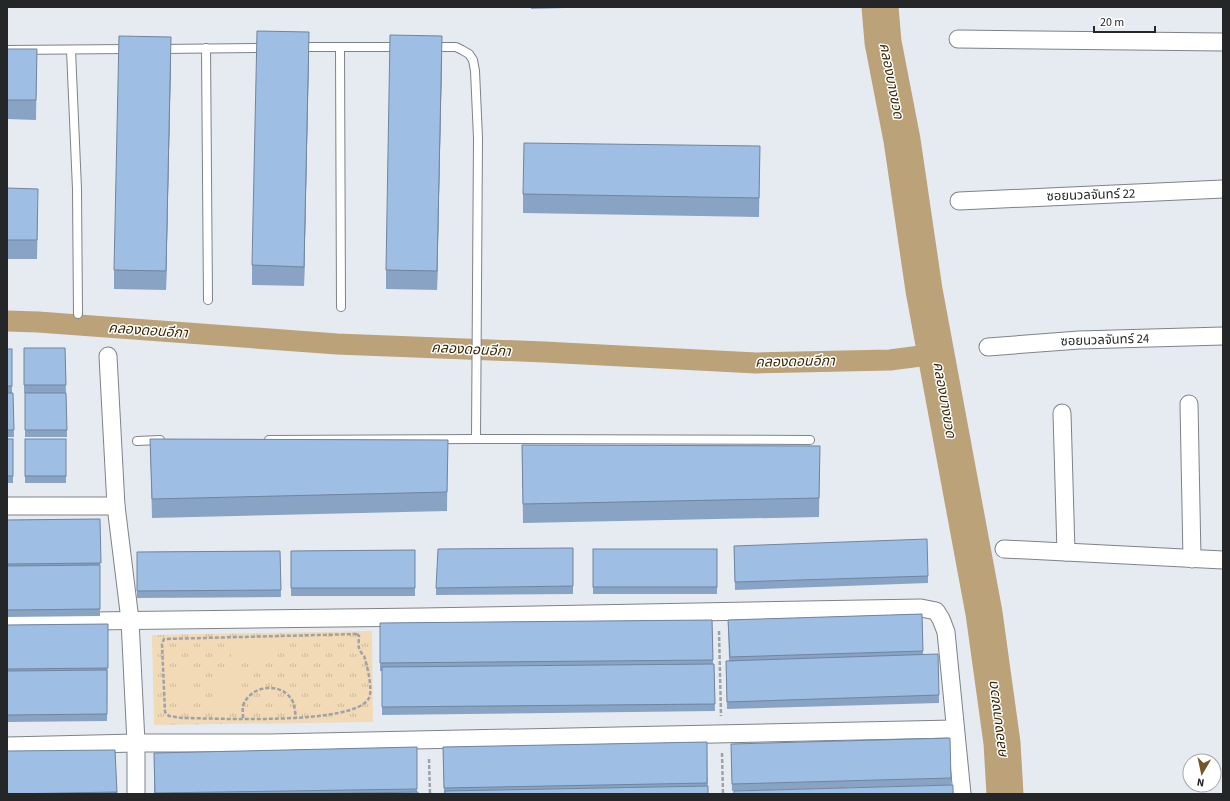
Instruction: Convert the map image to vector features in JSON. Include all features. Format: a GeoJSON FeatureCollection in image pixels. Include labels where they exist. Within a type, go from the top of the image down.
{"type":"FeatureCollection","features":[{"type":"Feature","properties":{"kind":"street"},"geometry":{"type":"LineString","coordinates":[[958,39],[1223,42]]}},
{"type":"Feature","properties":{"kind":"street","name":"ซอยนวลจันทร์ 22"},"geometry":{"type":"LineString","coordinates":[[959,201],[1223,189]]}},
{"type":"Feature","properties":{"kind":"street","name":"ซอยนวลจันทร์ 24"},"geometry":{"type":"LineString","coordinates":[[988,347],[1079,340],[1223,336]]}},
{"type":"Feature","properties":{"kind":"street"},"geometry":{"type":"LineString","coordinates":[[108,356],[116,506],[130,620],[136,743],[136,794]]}},
{"type":"Feature","properties":{"kind":"street"},"geometry":{"type":"LineString","coordinates":[[1189,404],[1192,558]]}},
{"type":"Feature","properties":{"kind":"street"},"geometry":{"type":"LineString","coordinates":[[1062,413],[1066,552]]}},
{"type":"Feature","properties":{"kind":"street"},"geometry":{"type":"LineString","coordinates":[[7,506],[116,506]]}},
{"type":"Feature","properties":{"kind":"street"},"geometry":{"type":"LineString","coordinates":[[1004,549],[1223,560]]}},
{"type":"Feature","properties":{"kind":"street"},"geometry":{"type":"LineString","coordinates":[[7,622],[430,617],[921,608],[936,611],[942,619],[946,632],[962,794]]}},
{"type":"Feature","properties":{"kind":"street"},"geometry":{"type":"LineString","coordinates":[[7,746],[136,743],[278,743],[956,729]]}},
{"type":"Feature","properties":{"kind":"lane"},"geometry":{"type":"LineString","coordinates":[[292,47],[409,47]]}},
{"type":"Feature","properties":{"kind":"lane"},"geometry":{"type":"LineString","coordinates":[[340,47],[341,307]]}},
{"type":"Feature","properties":{"kind":"lane"},"geometry":{"type":"LineString","coordinates":[[425,47],[456,47],[469,54],[473,60],[475,71],[478,138],[476,439]]}},
{"type":"Feature","properties":{"kind":"lane"},"geometry":{"type":"LineString","coordinates":[[206,48],[208,300]]}},
{"type":"Feature","properties":{"kind":"lane"},"geometry":{"type":"LineString","coordinates":[[150,49],[277,48]]}},
{"type":"Feature","properties":{"kind":"lane"},"geometry":{"type":"LineString","coordinates":[[7,50],[134,49]]}},
{"type":"Feature","properties":{"kind":"lane"},"geometry":{"type":"LineString","coordinates":[[71,50],[77,189],[78,314]]}},
{"type":"Feature","properties":{"kind":"lane"},"geometry":{"type":"LineString","coordinates":[[136,440],[168,440]]}},
{"type":"Feature","properties":{"kind":"lane"},"geometry":{"type":"LineString","coordinates":[[263,440],[810,440]]}},
{"type":"Feature","properties":{"kind":"path"},"geometry":{"type":"LineString","coordinates":[[719,612],[723,794]]}},
{"type":"Feature","properties":{"kind":"path"},"geometry":{"type":"LineString","coordinates":[[356,634],[359,636],[359,648],[364,657],[371,686],[371,694],[369,699],[364,704],[338,714],[296,718],[243,718],[182,718],[169,716],[165,712],[162,644],[164,638],[356,634]]}},
{"type":"Feature","properties":{"kind":"path"},"geometry":{"type":"LineString","coordinates":[[243,718],[244,704],[252,694],[257,690],[271,687],[280,690],[289,696],[293,702],[296,718]]}},
{"type":"Feature","properties":{"kind":"path"},"geometry":{"type":"LineString","coordinates":[[428,740],[430,794]]}},
{"type":"Feature","properties":{"kind":"green space"},"geometry":{"type":"Polygon","coordinates":[[[372,631],[373,722],[154,725],[152,635],[372,631]]]}},
{"type":"Feature","properties":{"kind":"green space"},"geometry":{"type":"Polygon","coordinates":[[[274,637],[274,658],[231,658],[231,638],[274,637]]]}},
{"type":"Feature","properties":{"kind":"green space"},"geometry":{"type":"Polygon","coordinates":[[[216,667],[236,667],[236,709],[216,709],[216,667]]]}},
{"type":"Feature","properties":{"kind":"green space"},"geometry":{"type":"Polygon","coordinates":[[[176,673],[192,673],[193,708],[177,708],[176,673]]]}},
{"type":"Feature","properties":{"kind":"building"},"geometry":{"type":"Polygon","coordinates":[[[257,31],[309,32],[304,267],[252,265],[257,31]]]}},
{"type":"Feature","properties":{"kind":"building"},"geometry":{"type":"Polygon","coordinates":[[[390,35],[442,36],[437,271],[386,270],[390,35]]]}},
{"type":"Feature","properties":{"kind":"building"},"geometry":{"type":"Polygon","coordinates":[[[119,36],[171,37],[166,271],[114,270],[119,36]]]}},
{"type":"Feature","properties":{"kind":"building"},"geometry":{"type":"Polygon","coordinates":[[[7,49],[37,49],[36,100],[7,100],[7,49]]]}},
{"type":"Feature","properties":{"kind":"building"},"geometry":{"type":"Polygon","coordinates":[[[524,143],[760,146],[759,198],[523,194],[524,143]]]}},
{"type":"Feature","properties":{"kind":"building"},"geometry":{"type":"Polygon","coordinates":[[[7,188],[38,189],[37,240],[7,240],[7,188]]]}},
{"type":"Feature","properties":{"kind":"building"},"geometry":{"type":"Polygon","coordinates":[[[24,348],[65,348],[66,385],[24,385],[24,348]]]}},
{"type":"Feature","properties":{"kind":"building"},"geometry":{"type":"Polygon","coordinates":[[[7,349],[12,349],[12,386],[7,386],[7,349]]]}},
{"type":"Feature","properties":{"kind":"building"},"geometry":{"type":"Polygon","coordinates":[[[7,393],[13,393],[14,430],[7,430],[7,393]]]}},
{"type":"Feature","properties":{"kind":"building"},"geometry":{"type":"Polygon","coordinates":[[[25,393],[66,393],[67,430],[25,430],[25,393]]]}},
{"type":"Feature","properties":{"kind":"building"},"geometry":{"type":"Polygon","coordinates":[[[7,439],[13,439],[13,476],[7,476],[7,439]]]}},
{"type":"Feature","properties":{"kind":"building"},"geometry":{"type":"Polygon","coordinates":[[[25,439],[66,439],[66,476],[25,476],[25,439]]]}},
{"type":"Feature","properties":{"kind":"building"},"geometry":{"type":"Polygon","coordinates":[[[150,439],[448,440],[447,492],[152,499],[150,439]]]}},
{"type":"Feature","properties":{"kind":"building"},"geometry":{"type":"Polygon","coordinates":[[[522,445],[820,446],[819,498],[523,504],[522,445]]]}},
{"type":"Feature","properties":{"kind":"building"},"geometry":{"type":"Polygon","coordinates":[[[100,519],[101,563],[7,564],[7,520],[100,519]]]}},
{"type":"Feature","properties":{"kind":"building"},"geometry":{"type":"Polygon","coordinates":[[[927,539],[928,576],[735,582],[734,546],[927,539]]]}},
{"type":"Feature","properties":{"kind":"building"},"geometry":{"type":"Polygon","coordinates":[[[573,548],[573,586],[436,588],[438,549],[573,548]]]}},
{"type":"Feature","properties":{"kind":"building"},"geometry":{"type":"Polygon","coordinates":[[[593,549],[717,549],[717,587],[593,587],[593,549]]]}},
{"type":"Feature","properties":{"kind":"building"},"geometry":{"type":"Polygon","coordinates":[[[415,550],[415,588],[291,588],[291,551],[415,550]]]}},
{"type":"Feature","properties":{"kind":"building"},"geometry":{"type":"Polygon","coordinates":[[[280,551],[281,590],[137,591],[137,552],[280,551]]]}},
{"type":"Feature","properties":{"kind":"building"},"geometry":{"type":"Polygon","coordinates":[[[100,565],[100,609],[7,610],[7,566],[100,565]]]}},
{"type":"Feature","properties":{"kind":"building"},"geometry":{"type":"Polygon","coordinates":[[[922,614],[923,651],[730,657],[728,620],[922,614]]]}},
{"type":"Feature","properties":{"kind":"building"},"geometry":{"type":"Polygon","coordinates":[[[712,620],[713,660],[380,663],[380,623],[712,620]]]}},
{"type":"Feature","properties":{"kind":"building"},"geometry":{"type":"Polygon","coordinates":[[[108,624],[108,668],[7,669],[7,625],[108,624]]]}},
{"type":"Feature","properties":{"kind":"building"},"geometry":{"type":"Polygon","coordinates":[[[938,654],[939,695],[727,702],[726,661],[938,654]]]}},
{"type":"Feature","properties":{"kind":"building"},"geometry":{"type":"Polygon","coordinates":[[[714,664],[715,704],[382,707],[382,667],[714,664]]]}},
{"type":"Feature","properties":{"kind":"building"},"geometry":{"type":"Polygon","coordinates":[[[107,670],[107,714],[7,715],[7,671],[107,670]]]}},
{"type":"Feature","properties":{"kind":"building"},"geometry":{"type":"Polygon","coordinates":[[[950,738],[951,778],[732,784],[731,744],[950,738]]]}},
{"type":"Feature","properties":{"kind":"building"},"geometry":{"type":"Polygon","coordinates":[[[707,742],[707,783],[444,788],[443,747],[707,742]]]}},
{"type":"Feature","properties":{"kind":"building"},"geometry":{"type":"Polygon","coordinates":[[[417,747],[417,789],[155,793],[154,753],[417,747]]]}},
{"type":"Feature","properties":{"kind":"building"},"geometry":{"type":"Polygon","coordinates":[[[115,750],[117,792],[7,794],[7,751],[115,750]]]}},
{"type":"Feature","properties":{"kind":"building"},"geometry":{"type":"Polygon","coordinates":[[[953,785],[953,794],[734,794],[734,791],[953,785]]]}},
{"type":"Feature","properties":{"kind":"building"},"geometry":{"type":"Polygon","coordinates":[[[708,786],[708,794],[445,794],[445,791],[708,786]]]}},
{"type":"Feature","properties":{"kind":"building"},"geometry":{"type":"Polygon","coordinates":[[[418,792],[418,794],[296,794],[418,792]]]}},
{"type":"Feature","properties":{"kind":"building"},"geometry":{"type":"Polygon","coordinates":[[[118,793],[118,794],[75,794],[118,793]]]}},
{"type":"Feature","properties":{"kind":"waterway","name":"คลองบางขวด"},"geometry":{"type":"LineString","coordinates":[[880,7],[883,42],[902,140],[924,290],[984,613],[1002,743],[1005,794]]}},
{"type":"Feature","properties":{"kind":"waterway","name":"คลองดอนอีกา"},"geometry":{"type":"LineString","coordinates":[[7,321],[337,344],[544,352],[756,363],[890,360],[936,354]]}}]}
